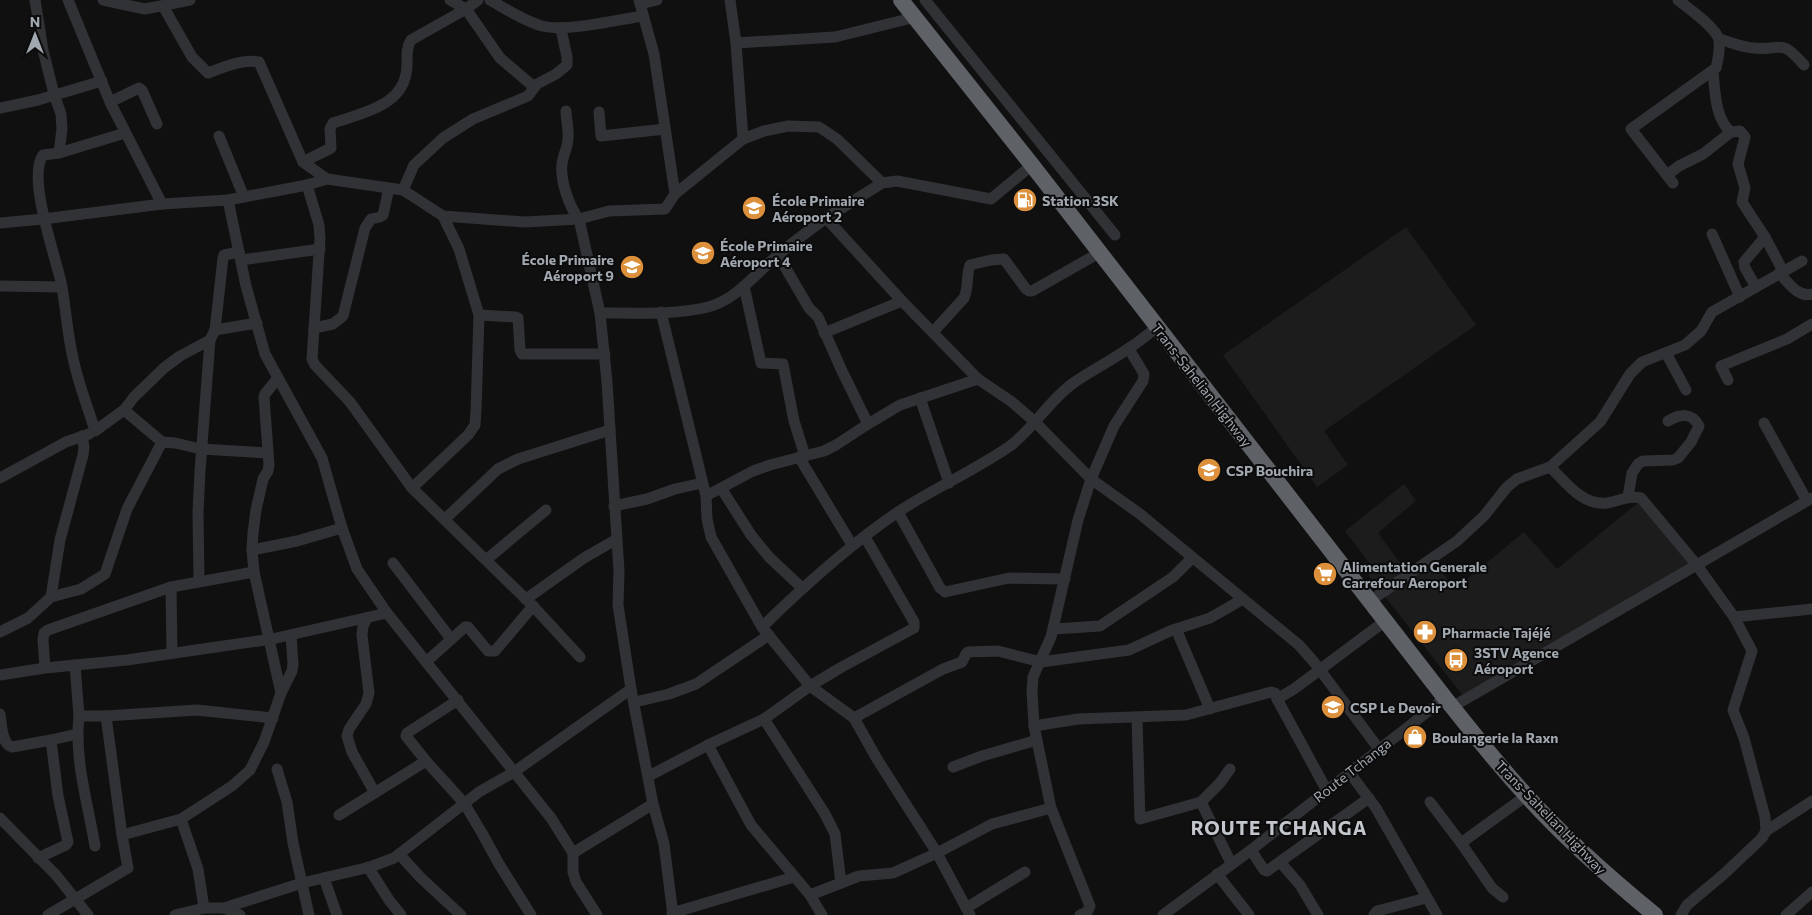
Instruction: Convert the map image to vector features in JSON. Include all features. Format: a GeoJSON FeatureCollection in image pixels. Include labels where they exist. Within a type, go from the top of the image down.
{"type":"FeatureCollection","features":[{"type":"Feature","properties":{"kind":"highway","name":"Trans-Sahelian Highway"},"geometry":{"type":"LineString","coordinates":[[901,0],[1448,702],[1526,796],[1608,876],[1655,915]]}},
{"type":"Feature","properties":{"kind":"street"},"geometry":{"type":"LineString","coordinates":[[35,0],[39,30],[54,94],[60,108],[62,129],[59,153]]}},
{"type":"Feature","properties":{"kind":"street"},"geometry":{"type":"LineString","coordinates":[[68,0],[110,102],[162,204]]}},
{"type":"Feature","properties":{"kind":"street"},"geometry":{"type":"LineString","coordinates":[[103,0],[145,9],[190,0]]}},
{"type":"Feature","properties":{"kind":"street"},"geometry":{"type":"LineString","coordinates":[[450,0],[466,9],[500,58],[534,87]]}},
{"type":"Feature","properties":{"kind":"street"},"geometry":{"type":"LineString","coordinates":[[303,162],[330,148],[330,129],[333,124],[382,105],[395,96],[403,84],[407,73],[407,47],[411,40],[466,9],[478,0]]}},
{"type":"Feature","properties":{"kind":"street"},"geometry":{"type":"LineString","coordinates":[[490,0],[516,15],[541,26],[561,29],[643,16]]}},
{"type":"Feature","properties":{"kind":"street"},"geometry":{"type":"LineString","coordinates":[[656,0],[640,2],[654,54],[675,194]]}},
{"type":"Feature","properties":{"kind":"street"},"geometry":{"type":"LineString","coordinates":[[730,0],[736,43],[743,139]]}},
{"type":"Feature","properties":{"kind":"street"},"geometry":{"type":"LineString","coordinates":[[925,0],[1115,235]]}},
{"type":"Feature","properties":{"kind":"street"},"geometry":{"type":"LineString","coordinates":[[1678,0],[1711,27],[1719,39],[1716,68],[1632,129],[1670,179],[1679,166],[1703,154],[1731,132],[1740,131],[1745,137],[1738,164],[1744,188],[1742,202],[1765,237],[1781,272],[1800,294],[1806,296],[1812,294]]}},
{"type":"Feature","properties":{"kind":"street"},"geometry":{"type":"LineString","coordinates":[[163,6],[192,58],[208,73],[235,64],[251,61],[259,62],[303,162],[327,179],[403,190],[443,216],[524,222],[579,219],[609,211],[665,209],[675,194],[743,139],[764,131],[788,126],[819,127],[837,140],[882,183]]}},
{"type":"Feature","properties":{"kind":"street"},"geometry":{"type":"LineString","coordinates":[[736,43],[835,37],[916,17]]}},
{"type":"Feature","properties":{"kind":"street"},"geometry":{"type":"LineString","coordinates":[[403,190],[414,165],[443,138],[473,119],[528,96],[537,84],[556,74],[568,63],[561,29]]}},
{"type":"Feature","properties":{"kind":"street"},"geometry":{"type":"LineString","coordinates":[[1719,39],[1751,48],[1780,46],[1790,49],[1804,65]]}},
{"type":"Feature","properties":{"kind":"street"},"geometry":{"type":"LineString","coordinates":[[1713,72],[1718,108],[1727,129],[1731,132]]}},
{"type":"Feature","properties":{"kind":"street"},"geometry":{"type":"LineString","coordinates":[[0,108],[38,100],[102,81]]}},
{"type":"Feature","properties":{"kind":"street"},"geometry":{"type":"LineString","coordinates":[[110,102],[139,88],[142,90],[157,124]]}},
{"type":"Feature","properties":{"kind":"street"},"geometry":{"type":"LineString","coordinates":[[566,111],[568,138],[562,172],[568,201],[572,211],[579,219],[600,314],[605,354],[617,539],[618,604],[631,689],[653,804],[664,844],[672,914],[794,877]]}},
{"type":"Feature","properties":{"kind":"street"},"geometry":{"type":"LineString","coordinates":[[599,112],[601,136],[666,129]]}},
{"type":"Feature","properties":{"kind":"street"},"geometry":{"type":"LineString","coordinates":[[95,431],[73,358],[62,287],[43,219],[39,189],[41,158],[43,155],[59,153],[125,133]]}},
{"type":"Feature","properties":{"kind":"street"},"geometry":{"type":"LineString","coordinates":[[219,136],[244,197]]}},
{"type":"Feature","properties":{"kind":"street"},"geometry":{"type":"LineString","coordinates":[[600,314],[662,312],[708,307],[722,302],[826,218],[882,183],[897,181],[991,200],[1032,166]]}},
{"type":"Feature","properties":{"kind":"street"},"geometry":{"type":"LineString","coordinates":[[0,222],[43,219],[162,204],[228,200],[307,185],[327,179]]}},
{"type":"Feature","properties":{"kind":"street"},"geometry":{"type":"LineString","coordinates":[[307,185],[319,225],[320,249],[312,359],[315,365],[350,402],[412,488],[530,603],[580,657]]}},
{"type":"Feature","properties":{"kind":"street"},"geometry":{"type":"LineString","coordinates":[[314,328],[338,322],[343,316],[365,228],[371,220],[383,215],[389,188]]}},
{"type":"Feature","properties":{"kind":"street"},"geometry":{"type":"LineString","coordinates":[[228,200],[265,354],[322,458],[342,528],[357,569],[387,613],[551,818],[573,853],[573,872],[576,882],[597,915]]}},
{"type":"Feature","properties":{"kind":"street"},"geometry":{"type":"LineString","coordinates":[[412,488],[468,435],[475,425],[479,359],[479,315],[459,249],[443,216]]}},
{"type":"Feature","properties":{"kind":"street"},"geometry":{"type":"LineString","coordinates":[[826,218],[902,301],[978,379],[1012,402],[1035,422],[1091,479],[1140,514],[1299,646],[1320,670],[1379,749]]}},
{"type":"Feature","properties":{"kind":"street"},"geometry":{"type":"LineString","coordinates":[[1712,234],[1740,297]]}},
{"type":"Feature","properties":{"kind":"street"},"geometry":{"type":"LineString","coordinates":[[1756,287],[1745,268],[1744,262],[1765,237]]}},
{"type":"Feature","properties":{"kind":"street"},"geometry":{"type":"LineString","coordinates":[[200,582],[198,512],[202,448],[212,335],[224,255],[240,256],[320,249]]}},
{"type":"Feature","properties":{"kind":"street"},"geometry":{"type":"LineString","coordinates":[[933,332],[964,298],[970,265],[1004,259],[1026,289],[1032,291],[1099,253]]}},
{"type":"Feature","properties":{"kind":"street"},"geometry":{"type":"LineString","coordinates":[[778,255],[809,308],[818,317],[868,424]]}},
{"type":"Feature","properties":{"kind":"street"},"geometry":{"type":"LineString","coordinates":[[1370,601],[1457,541],[1484,516],[1507,487],[1517,479],[1550,467],[1600,422],[1630,374],[1642,362],[1685,345],[1697,336],[1712,312],[1802,261]]}},
{"type":"Feature","properties":{"kind":"street"},"geometry":{"type":"LineString","coordinates":[[0,286],[62,287]]}},
{"type":"Feature","properties":{"kind":"street"},"geometry":{"type":"LineString","coordinates":[[744,286],[761,362],[782,364],[802,457],[852,545]]}},
{"type":"Feature","properties":{"kind":"street"},"geometry":{"type":"LineString","coordinates":[[824,333],[902,301]]}},
{"type":"Feature","properties":{"kind":"street"},"geometry":{"type":"LineString","coordinates":[[662,312],[706,496],[708,527],[711,537],[766,631],[810,686],[854,718],[877,759],[937,853],[968,911],[1025,872]]}},
{"type":"Feature","properties":{"kind":"street"},"geometry":{"type":"LineString","coordinates":[[479,315],[518,318],[520,350],[522,354],[605,354]]}},
{"type":"Feature","properties":{"kind":"street"},"geometry":{"type":"LineString","coordinates":[[0,478],[66,442],[95,431],[124,410],[134,396],[164,368],[212,335],[257,323]]}},
{"type":"Feature","properties":{"kind":"street"},"geometry":{"type":"LineString","coordinates":[[1728,380],[1720,366],[1787,339],[1812,324]]}},
{"type":"Feature","properties":{"kind":"street"},"geometry":{"type":"LineString","coordinates":[[635,702],[670,694],[696,684],[766,631],[802,588],[852,545],[898,512],[1012,444],[1035,422],[1052,401],[1071,385],[1157,328]]}},
{"type":"Feature","properties":{"kind":"street"},"geometry":{"type":"LineString","coordinates":[[1080,915],[1087,912],[1090,906],[1051,808],[1034,726],[1032,685],[1033,677],[1054,629],[1078,520],[1091,479],[1114,426],[1143,381],[1144,374],[1129,348]]}},
{"type":"Feature","properties":{"kind":"street"},"geometry":{"type":"LineString","coordinates":[[1666,353],[1686,390]]}},
{"type":"Feature","properties":{"kind":"street"},"geometry":{"type":"LineString","coordinates":[[277,379],[264,397],[269,465],[263,479],[256,510],[252,534],[252,550],[254,572],[281,693]]}},
{"type":"Feature","properties":{"kind":"street"},"geometry":{"type":"LineString","coordinates":[[706,496],[754,471],[814,454],[836,445],[895,408],[978,379]]}},
{"type":"Feature","properties":{"kind":"street"},"geometry":{"type":"LineString","coordinates":[[920,398],[949,483]]}},
{"type":"Feature","properties":{"kind":"street"},"geometry":{"type":"LineString","coordinates":[[124,410],[162,442],[174,442],[202,448],[268,453]]}},
{"type":"Feature","properties":{"kind":"street"},"geometry":{"type":"LineString","coordinates":[[1628,497],[1632,473],[1638,464],[1643,461],[1673,460],[1678,458],[1691,442],[1699,426],[1692,417],[1687,415],[1675,417],[1668,421]]}},
{"type":"Feature","properties":{"kind":"street"},"geometry":{"type":"LineString","coordinates":[[1764,423],[1809,499]]}},
{"type":"Feature","properties":{"kind":"street"},"geometry":{"type":"LineString","coordinates":[[445,520],[498,469],[518,459],[610,430]]}},
{"type":"Feature","properties":{"kind":"street"},"geometry":{"type":"LineString","coordinates":[[51,597],[60,540],[83,455],[82,436]]}},
{"type":"Feature","properties":{"kind":"street"},"geometry":{"type":"LineString","coordinates":[[0,632],[28,618],[51,597],[81,589],[105,574],[127,508],[162,442]]}},
{"type":"Feature","properties":{"kind":"street"},"geometry":{"type":"LineString","coordinates":[[1550,467],[1584,499],[1608,503],[1628,497],[1641,498],[1696,564],[1734,617],[1752,651],[1733,710],[1744,738],[1765,817],[1766,831]]}},
{"type":"Feature","properties":{"kind":"street"},"geometry":{"type":"LineString","coordinates":[[614,506],[647,499],[675,489],[702,483]]}},
{"type":"Feature","properties":{"kind":"street"},"geometry":{"type":"LineString","coordinates":[[721,488],[751,535],[769,557],[802,588]]}},
{"type":"Feature","properties":{"kind":"street","name":"Route Tchanga"},"geometry":{"type":"LineString","coordinates":[[1163,915],[1251,850],[1379,749],[1448,702],[1809,499]]}},
{"type":"Feature","properties":{"kind":"street"},"geometry":{"type":"LineString","coordinates":[[486,560],[546,510]]}},
{"type":"Feature","properties":{"kind":"street"},"geometry":{"type":"LineString","coordinates":[[898,512],[940,588],[945,592],[1009,578],[1065,579]]}},
{"type":"Feature","properties":{"kind":"street"},"geometry":{"type":"LineString","coordinates":[[252,550],[297,542],[342,528]]}},
{"type":"Feature","properties":{"kind":"street"},"geometry":{"type":"LineString","coordinates":[[649,776],[708,745],[764,719],[810,686],[915,626],[865,537]]}},
{"type":"Feature","properties":{"kind":"street"},"geometry":{"type":"LineString","coordinates":[[426,662],[466,627],[488,651],[495,651],[530,603],[595,550],[617,539]]}},
{"type":"Feature","properties":{"kind":"street"},"geometry":{"type":"LineString","coordinates":[[1054,629],[1100,626],[1173,577],[1192,558]]}},
{"type":"Feature","properties":{"kind":"street"},"geometry":{"type":"LineString","coordinates":[[394,563],[451,639]]}},
{"type":"Feature","properties":{"kind":"street"},"geometry":{"type":"LineString","coordinates":[[45,668],[43,640],[44,633],[48,630],[171,587],[254,572]]}},
{"type":"Feature","properties":{"kind":"street"},"geometry":{"type":"LineString","coordinates":[[171,587],[172,653]]}},
{"type":"Feature","properties":{"kind":"street"},"geometry":{"type":"LineString","coordinates":[[854,718],[943,669],[962,662],[968,652],[998,651],[1041,662],[1129,650],[1176,629],[1210,618],[1243,599]]}},
{"type":"Feature","properties":{"kind":"street"},"geometry":{"type":"LineString","coordinates":[[1734,617],[1812,609]]}},
{"type":"Feature","properties":{"kind":"street"},"geometry":{"type":"LineString","coordinates":[[0,675],[269,639],[387,613]]}},
{"type":"Feature","properties":{"kind":"street"},"geometry":{"type":"LineString","coordinates":[[367,618],[363,626],[362,635],[369,693],[366,704],[347,736],[352,752],[376,793]]}},
{"type":"Feature","properties":{"kind":"street"},"geometry":{"type":"LineString","coordinates":[[1277,699],[1320,670],[1385,621]]}},
{"type":"Feature","properties":{"kind":"street"},"geometry":{"type":"LineString","coordinates":[[1176,629],[1210,709]]}},
{"type":"Feature","properties":{"kind":"street"},"geometry":{"type":"LineString","coordinates":[[122,835],[181,819],[247,774],[255,762],[281,693],[292,671],[291,635]]}},
{"type":"Feature","properties":{"kind":"street"},"geometry":{"type":"LineString","coordinates":[[75,665],[79,716],[77,734],[83,779],[96,846]]}},
{"type":"Feature","properties":{"kind":"street"},"geometry":{"type":"LineString","coordinates":[[175,915],[204,908],[224,908],[302,883],[368,868],[388,860],[399,854],[491,784],[514,772],[631,689]]}},
{"type":"Feature","properties":{"kind":"street"},"geometry":{"type":"LineString","coordinates":[[1034,726],[1078,719],[1186,715],[1271,692],[1274,693],[1326,789]]}},
{"type":"Feature","properties":{"kind":"street"},"geometry":{"type":"LineString","coordinates":[[458,700],[406,734],[407,739],[464,803],[531,915]]}},
{"type":"Feature","properties":{"kind":"street"},"geometry":{"type":"LineString","coordinates":[[79,716],[197,710],[273,718]]}},
{"type":"Feature","properties":{"kind":"street"},"geometry":{"type":"LineString","coordinates":[[0,714],[5,742],[8,746],[77,734]]}},
{"type":"Feature","properties":{"kind":"street"},"geometry":{"type":"LineString","coordinates":[[48,915],[128,868],[106,716]]}},
{"type":"Feature","properties":{"kind":"street"},"geometry":{"type":"LineString","coordinates":[[1137,718],[1140,819],[1201,802],[1220,783],[1230,769]]}},
{"type":"Feature","properties":{"kind":"street"},"geometry":{"type":"LineString","coordinates":[[764,719],[825,814],[835,834],[841,883]]}},
{"type":"Feature","properties":{"kind":"street"},"geometry":{"type":"LineString","coordinates":[[38,858],[68,842],[58,796],[51,740]]}},
{"type":"Feature","properties":{"kind":"street"},"geometry":{"type":"LineString","coordinates":[[953,767],[982,756],[1037,740]]}},
{"type":"Feature","properties":{"kind":"street"},"geometry":{"type":"LineString","coordinates":[[708,745],[750,825],[810,896],[822,915]]}},
{"type":"Feature","properties":{"kind":"street"},"geometry":{"type":"LineString","coordinates":[[339,815],[426,761]]}},
{"type":"Feature","properties":{"kind":"street"},"geometry":{"type":"LineString","coordinates":[[277,769],[287,802],[291,835],[309,915]]}},
{"type":"Feature","properties":{"kind":"street"},"geometry":{"type":"LineString","coordinates":[[1349,772],[1369,798],[1437,915]]}},
{"type":"Feature","properties":{"kind":"street"},"geometry":{"type":"LineString","coordinates":[[1461,843],[1526,796]]}},
{"type":"Feature","properties":{"kind":"street"},"geometry":{"type":"LineString","coordinates":[[1251,850],[1266,872],[1369,798]]}},
{"type":"Feature","properties":{"kind":"street"},"geometry":{"type":"LineString","coordinates":[[1681,915],[1687,905],[1724,874],[1762,838],[1766,831],[1812,801]]}},
{"type":"Feature","properties":{"kind":"street"},"geometry":{"type":"LineString","coordinates":[[1201,802],[1232,863]]}},
{"type":"Feature","properties":{"kind":"street"},"geometry":{"type":"LineString","coordinates":[[1430,802],[1492,888],[1503,897]]}},
{"type":"Feature","properties":{"kind":"street"},"geometry":{"type":"LineString","coordinates":[[573,853],[653,804]]}},
{"type":"Feature","properties":{"kind":"street"},"geometry":{"type":"LineString","coordinates":[[810,896],[865,874],[884,875],[893,873],[937,853],[992,824],[1051,808]]}},
{"type":"Feature","properties":{"kind":"street"},"geometry":{"type":"LineString","coordinates":[[0,818],[56,875],[88,915]]}},
{"type":"Feature","properties":{"kind":"street"},"geometry":{"type":"LineString","coordinates":[[181,819],[198,868],[204,908]]}},
{"type":"Feature","properties":{"kind":"street"},"geometry":{"type":"LineString","coordinates":[[399,854],[421,878],[461,915]]}},
{"type":"Feature","properties":{"kind":"street"},"geometry":{"type":"LineString","coordinates":[[1281,863],[1300,885],[1318,915]]}},
{"type":"Feature","properties":{"kind":"street"},"geometry":{"type":"LineString","coordinates":[[368,868],[401,915]]}},
{"type":"Feature","properties":{"kind":"street"},"geometry":{"type":"LineString","coordinates":[[1217,874],[1249,915]]}},
{"type":"Feature","properties":{"kind":"street"},"geometry":{"type":"LineString","coordinates":[[324,878],[337,915]]}},
{"type":"Feature","properties":{"kind":"street"},"geometry":{"type":"LineString","coordinates":[[1786,915],[1812,892]]}},
{"type":"Feature","properties":{"kind":"street"},"geometry":{"type":"LineString","coordinates":[[1374,915],[1378,911],[1426,898]]}},
{"type":"Feature","properties":{"kind":"street"},"geometry":{"type":"LineString","coordinates":[[224,908],[240,915]]}},
{"type":"Feature","properties":{"kind":"shaded area"},"geometry":{"type":"Polygon","coordinates":[[[1406,227],[1476,325],[1324,431],[1348,465],[1317,487],[1223,355],[1406,227]]]}},
{"type":"Feature","properties":{"kind":"shaded area"},"geometry":{"type":"Polygon","coordinates":[[[1404,484],[1416,501],[1378,533],[1407,572],[1434,561],[1455,589],[1524,532],[1557,569],[1640,501],[1692,562],[1464,697],[1364,570],[1370,564],[1345,531],[1404,484]]]}},
{"type":"Feature","properties":{"kind":"place","name":"Station 3SK"},"geometry":{"type":"Point","coordinates":[1025,200]}},
{"type":"Feature","properties":{"kind":"place","name":"École Primaire Aéroport 2"},"geometry":{"type":"Point","coordinates":[754,208]}},
{"type":"Feature","properties":{"kind":"place","name":"École Primaire Aéroport 4"},"geometry":{"type":"Point","coordinates":[703,253]}},
{"type":"Feature","properties":{"kind":"place","name":"École Primaire Aéroport 9"},"geometry":{"type":"Point","coordinates":[632,267]}},
{"type":"Feature","properties":{"kind":"place","name":"CSP Bouchira"},"geometry":{"type":"Point","coordinates":[1209,470]}},
{"type":"Feature","properties":{"kind":"place","name":"Alimentation Generale Carrefour Aeroport"},"geometry":{"type":"Point","coordinates":[1325,574]}},
{"type":"Feature","properties":{"kind":"place","name":"Pharmacie Tajéjé"},"geometry":{"type":"Point","coordinates":[1425,632]}},
{"type":"Feature","properties":{"kind":"place","name":"3STV Agence Aéroport"},"geometry":{"type":"Point","coordinates":[1456,660]}},
{"type":"Feature","properties":{"kind":"place","name":"CSP Le Devoir"},"geometry":{"type":"Point","coordinates":[1333,707]}},
{"type":"Feature","properties":{"kind":"place","name":"Boulangerie la Raxn"},"geometry":{"type":"Point","coordinates":[1415,737]}},
{"type":"Feature","properties":{"kind":"district","name":"ROUTE TCHANGA"},"geometry":{"type":"Point","coordinates":[1279,827]}}]}
